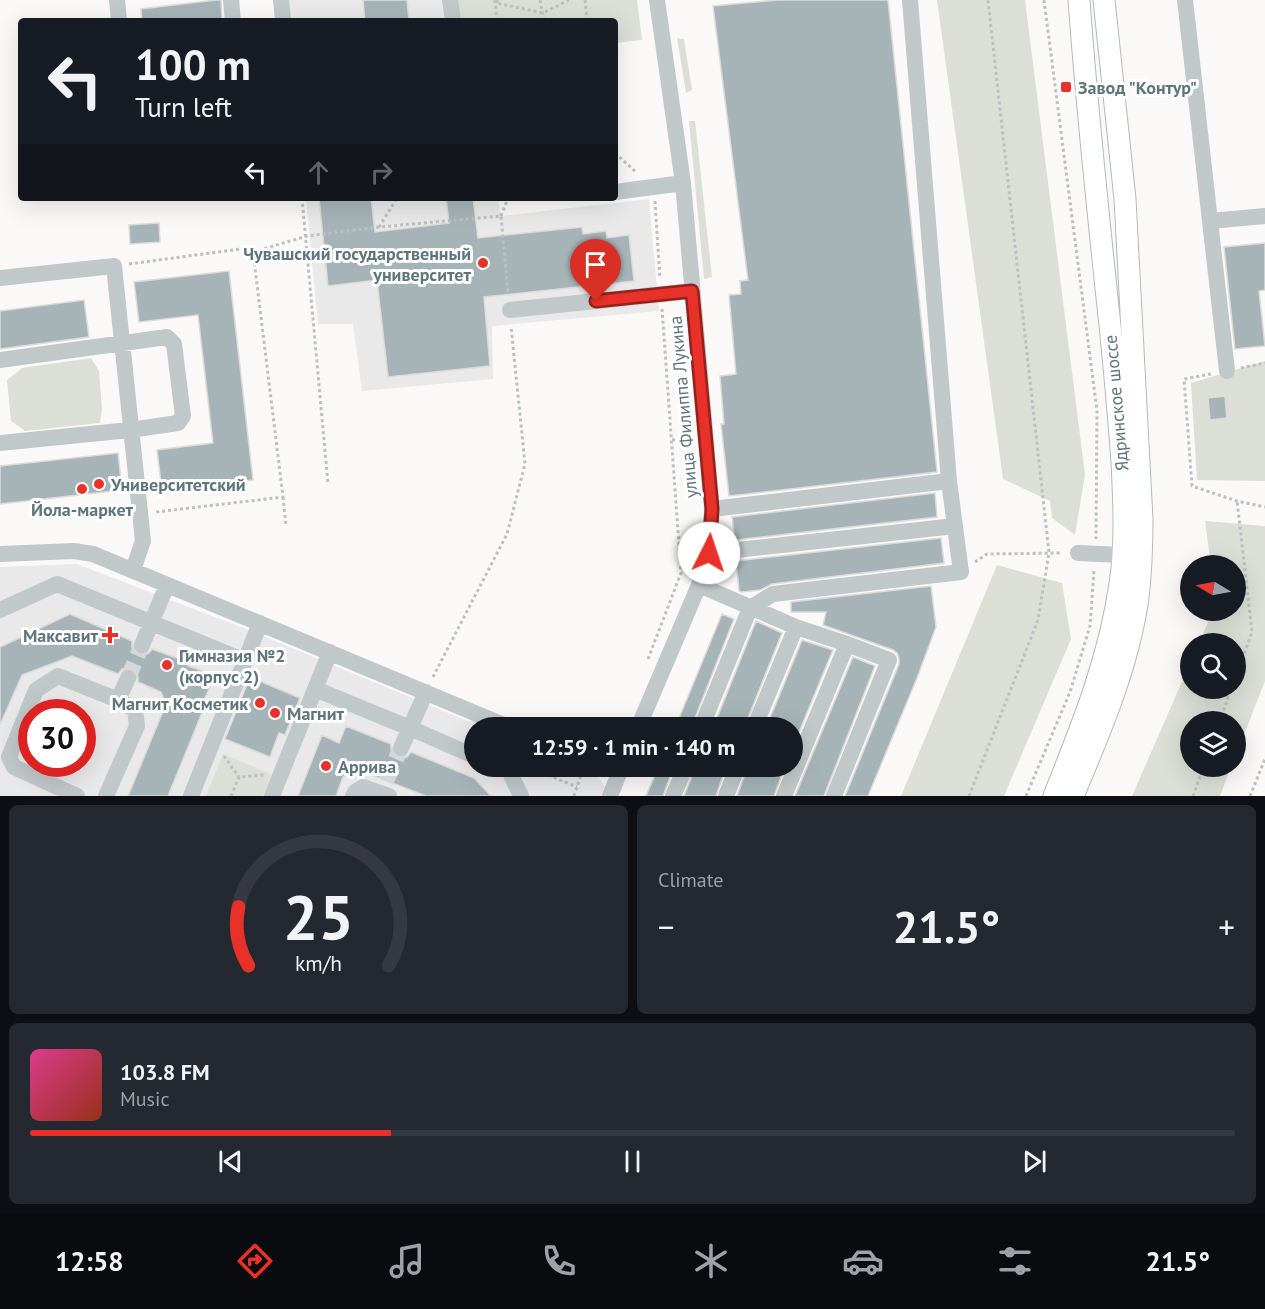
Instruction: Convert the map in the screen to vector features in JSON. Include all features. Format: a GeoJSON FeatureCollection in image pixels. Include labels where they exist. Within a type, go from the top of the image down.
{"type":"FeatureCollection","features":[{"type":"Feature","properties":{"kind":"main road","name":"Ядринское шоссе"},"geometry":{"type":"LineString","coordinates":[[1054,796],[1082,727],[1108,648],[1115,616],[1123,555],[1124,525],[1118,410],[1085,83],[1079,0]]}},
{"type":"Feature","properties":{"kind":"main road","name":"Ядринское шоссе"},"geometry":{"type":"LineString","coordinates":[[1073,796],[1098,737],[1130,638],[1142,555],[1125,199],[1104,0]]}},
{"type":"Feature","properties":{"kind":"street"},"geometry":{"type":"LineString","coordinates":[[117,0],[119,18]]}},
{"type":"Feature","properties":{"kind":"street"},"geometry":{"type":"LineString","coordinates":[[231,0],[233,18]]}},
{"type":"Feature","properties":{"kind":"street"},"geometry":{"type":"LineString","coordinates":[[281,0],[283,18]]}},
{"type":"Feature","properties":{"kind":"street"},"geometry":{"type":"LineString","coordinates":[[450,0],[453,18]]}},
{"type":"Feature","properties":{"kind":"street","name":"улица Филиппа Лукина"},"geometry":{"type":"LineString","coordinates":[[643,717],[699,585],[709,553],[712,509],[682,183],[657,0]]}},
{"type":"Feature","properties":{"kind":"street"},"geometry":{"type":"LineString","coordinates":[[705,717],[750,608],[773,594],[961,572],[949,481],[910,0]]}},
{"type":"Feature","properties":{"kind":"street"},"geometry":{"type":"LineString","coordinates":[[1185,0],[1227,371]]}},
{"type":"Feature","properties":{"kind":"street"},"geometry":{"type":"LineString","coordinates":[[618,192],[682,183]]}},
{"type":"Feature","properties":{"kind":"street"},"geometry":{"type":"LineString","coordinates":[[1210,221],[1265,216]]}},
{"type":"Feature","properties":{"kind":"street"},"geometry":{"type":"LineString","coordinates":[[0,278],[114,266],[143,542],[132,570]]}},
{"type":"Feature","properties":{"kind":"street"},"geometry":{"type":"LineString","coordinates":[[510,310],[692,291]]}},
{"type":"Feature","properties":{"kind":"street"},"geometry":{"type":"LineString","coordinates":[[0,360],[167,337],[174,344],[183,417],[178,423],[130,430],[0,443]]}},
{"type":"Feature","properties":{"kind":"street"},"geometry":{"type":"LineString","coordinates":[[712,509],[949,481]]}},
{"type":"Feature","properties":{"kind":"street"},"geometry":{"type":"LineString","coordinates":[[709,553],[955,526]]}},
{"type":"Feature","properties":{"kind":"street"},"geometry":{"type":"LineString","coordinates":[[0,554],[74,551],[93,554],[485,717]]}},
{"type":"Feature","properties":{"kind":"street"},"geometry":{"type":"LineString","coordinates":[[1078,553],[1123,555]]}},
{"type":"Feature","properties":{"kind":"street"},"geometry":{"type":"LineString","coordinates":[[0,610],[57,584],[245,661]]}},
{"type":"Feature","properties":{"kind":"street"},"geometry":{"type":"LineString","coordinates":[[142,645],[167,585]]}},
{"type":"Feature","properties":{"kind":"street"},"geometry":{"type":"LineString","coordinates":[[699,585],[796,627],[889,660],[834,796]]}},
{"type":"Feature","properties":{"kind":"street"},"geometry":{"type":"LineString","coordinates":[[191,796],[260,623]]}},
{"type":"Feature","properties":{"kind":"street"},"geometry":{"type":"LineString","coordinates":[[759,717],[796,627]]}},
{"type":"Feature","properties":{"kind":"street"},"geometry":{"type":"LineString","coordinates":[[784,796],[847,644]]}},
{"type":"Feature","properties":{"kind":"street"},"geometry":{"type":"LineString","coordinates":[[272,796],[330,652]]}},
{"type":"Feature","properties":{"kind":"street"},"geometry":{"type":"LineString","coordinates":[[77,796],[14,767],[6,742],[36,690],[58,676],[118,700],[135,710],[136,726],[106,796]]}},
{"type":"Feature","properties":{"kind":"street"},"geometry":{"type":"LineString","coordinates":[[118,700],[128,678]]}},
{"type":"Feature","properties":{"kind":"street"},"geometry":{"type":"LineString","coordinates":[[315,689],[464,752]]}},
{"type":"Feature","properties":{"kind":"street"},"geometry":{"type":"LineString","coordinates":[[401,748],[426,692]]}},
{"type":"Feature","properties":{"kind":"street"},"geometry":{"type":"LineString","coordinates":[[512,777],[521,796]]}},
{"type":"Feature","properties":{"kind":"street"},"geometry":{"type":"LineString","coordinates":[[610,796],[614,777]]}},
{"type":"Feature","properties":{"kind":"street"},"geometry":{"type":"LineString","coordinates":[[674,796],[682,777]]}},
{"type":"Feature","properties":{"kind":"street"},"geometry":{"type":"LineString","coordinates":[[726,796],[734,777]]}},
{"type":"Feature","properties":{"kind":"street"},"geometry":{"type":"LineString","coordinates":[[353,796],[363,787],[385,790]]}},
{"type":"Feature","properties":{"kind":"path"},"geometry":{"type":"LineString","coordinates":[[540,0],[544,18]]}},
{"type":"Feature","properties":{"kind":"path"},"geometry":{"type":"LineString","coordinates":[[497,18],[496,1],[543,13],[568,0]]}},
{"type":"Feature","properties":{"kind":"path"},"geometry":{"type":"LineString","coordinates":[[585,0],[588,18]]}},
{"type":"Feature","properties":{"kind":"path"},"geometry":{"type":"LineString","coordinates":[[969,796],[1038,620],[1049,553],[988,0]]}},
{"type":"Feature","properties":{"kind":"path"},"geometry":{"type":"LineString","coordinates":[[1026,796],[1070,692],[1090,626],[1096,554],[1097,411],[1044,0]]}},
{"type":"Feature","properties":{"kind":"path"},"geometry":{"type":"LineString","coordinates":[[618,156],[654,188],[681,573],[646,661]]}},
{"type":"Feature","properties":{"kind":"path"},"geometry":{"type":"LineString","coordinates":[[302,201],[328,484]]}},
{"type":"Feature","properties":{"kind":"path"},"geometry":{"type":"LineString","coordinates":[[379,227],[395,201]]}},
{"type":"Feature","properties":{"kind":"path"},"geometry":{"type":"LineString","coordinates":[[426,692],[507,534],[525,464],[501,216],[507,201]]}},
{"type":"Feature","properties":{"kind":"path"},"geometry":{"type":"LineString","coordinates":[[253,252],[307,236],[501,216]]}},
{"type":"Feature","properties":{"kind":"path"},"geometry":{"type":"LineString","coordinates":[[114,266],[248,248],[253,252],[286,526]]}},
{"type":"Feature","properties":{"kind":"path"},"geometry":{"type":"LineString","coordinates":[[1265,363],[1184,379],[1192,486],[1237,501],[1265,507]]}},
{"type":"Feature","properties":{"kind":"path"},"geometry":{"type":"LineString","coordinates":[[151,512],[283,497]]}},
{"type":"Feature","properties":{"kind":"path"},"geometry":{"type":"LineString","coordinates":[[1237,501],[1252,632],[1246,648]]}},
{"type":"Feature","properties":{"kind":"path"},"geometry":{"type":"LineString","coordinates":[[961,572],[987,554],[1078,553]]}},
{"type":"Feature","properties":{"kind":"path"},"geometry":{"type":"LineString","coordinates":[[214,740],[239,777]]}},
{"type":"Feature","properties":{"kind":"path"},"geometry":{"type":"LineString","coordinates":[[1250,796],[1265,759]]}},
{"type":"Feature","properties":{"kind":"path"},"geometry":{"type":"LineString","coordinates":[[239,777],[281,773]]}},
{"type":"Feature","properties":{"kind":"path"},"geometry":{"type":"LineString","coordinates":[[231,796],[239,777]]}},
{"type":"Feature","properties":{"kind":"path"},"geometry":{"type":"LineString","coordinates":[[553,777],[577,787]]}},
{"type":"Feature","properties":{"kind":"path"},"geometry":{"type":"LineString","coordinates":[[574,796],[580,777]]}},
{"type":"Feature","properties":{"kind":"path"},"geometry":{"type":"LineString","coordinates":[[1193,796],[1200,777]]}},
{"type":"Feature","properties":{"kind":"shaded area"},"geometry":{"type":"Polygon","coordinates":[[[288,0],[455,0],[457,18],[290,18],[288,0]]]}},
{"type":"Feature","properties":{"kind":"shaded area"},"geometry":{"type":"Polygon","coordinates":[[[455,0],[637,0],[642,40],[618,43],[618,18],[457,18],[455,0]]]}},
{"type":"Feature","properties":{"kind":"shaded area"},"geometry":{"type":"Polygon","coordinates":[[[937,0],[1025,0],[1085,475],[1075,535],[1052,518],[1050,501],[1003,479],[937,0]]]}},
{"type":"Feature","properties":{"kind":"shaded area"},"geometry":{"type":"Polygon","coordinates":[[[677,38],[684,39],[692,90],[686,93],[677,38]]]}},
{"type":"Feature","properties":{"kind":"shaded area"},"geometry":{"type":"Polygon","coordinates":[[[689,121],[695,121],[712,277],[704,279],[689,121]]]}},
{"type":"Feature","properties":{"kind":"shaded area","name":"Чувашский государственный университет"},"geometry":{"type":"Polygon","coordinates":[[[649,199],[659,311],[492,326],[493,379],[362,391],[353,324],[318,324],[306,201],[498,201],[501,216],[649,199]]]}},
{"type":"Feature","properties":{"kind":"shaded area"},"geometry":{"type":"Polygon","coordinates":[[[91,358],[99,371],[102,408],[100,423],[25,431],[11,421],[7,380],[22,368],[91,358]]]}},
{"type":"Feature","properties":{"kind":"shaded area"},"geometry":{"type":"Polygon","coordinates":[[[1265,361],[1265,481],[1197,480],[1191,383],[1265,361]]]}},
{"type":"Feature","properties":{"kind":"shaded area"},"geometry":{"type":"Polygon","coordinates":[[[1205,521],[1265,526],[1265,681],[1246,729],[1246,711],[1180,711],[1180,777],[1227,777],[1220,796],[1132,796],[1180,686],[1180,699],[1246,699],[1246,633],[1203,633],[1209,621],[1246,621],[1246,555],[1210,555],[1205,521]]]}},
{"type":"Feature","properties":{"kind":"shaded area","name":"Гимназия №2 (корпус 2)"},"geometry":{"type":"Polygon","coordinates":[[[77,564],[251,631],[464,720],[464,777],[599,777],[606,789],[603,796],[0,796],[0,567],[77,564]]]}},
{"type":"Feature","properties":{"kind":"shaded area"},"geometry":{"type":"Polygon","coordinates":[[[997,565],[1062,583],[1071,639],[1004,796],[901,796],[997,565]]]}},
{"type":"Feature","properties":{"kind":"shaded area","name":"Гимназия №2 (корпус 2)"},"geometry":{"type":"Polygon","coordinates":[[[475,713],[485,717],[473,717],[475,713]]]}},
{"type":"Feature","properties":{"kind":"shaded area"},"geometry":{"type":"Polygon","coordinates":[[[223,754],[271,774],[263,796],[206,796],[223,754]]]}},
{"type":"Feature","properties":{"kind":"building"},"geometry":{"type":"Polygon","coordinates":[[[221,0],[222,18],[142,18],[141,9],[221,0]]]}},
{"type":"Feature","properties":{"kind":"building"},"geometry":{"type":"Polygon","coordinates":[[[363,0],[407,0],[409,18],[365,18],[363,0]]]}},
{"type":"Feature","properties":{"kind":"building"},"geometry":{"type":"Polygon","coordinates":[[[777,0],[888,0],[937,472],[729,496],[721,424],[724,424],[720,376],[736,374],[729,295],[741,294],[740,281],[748,280],[713,6],[777,0]]]}},
{"type":"Feature","properties":{"kind":"building"},"geometry":{"type":"Polygon","coordinates":[[[319,201],[371,201],[375,232],[449,223],[446,201],[473,201],[478,238],[582,227],[583,234],[606,231],[607,238],[629,235],[634,281],[484,297],[490,366],[388,377],[377,280],[328,286],[319,201]]]}},
{"type":"Feature","properties":{"kind":"building"},"geometry":{"type":"Polygon","coordinates":[[[159,223],[160,242],[130,244],[129,225],[159,223]]]}},
{"type":"Feature","properties":{"kind":"building"},"geometry":{"type":"Polygon","coordinates":[[[1265,243],[1265,290],[1259,291],[1265,346],[1235,349],[1224,247],[1265,243]]]}},
{"type":"Feature","properties":{"kind":"building"},"geometry":{"type":"Polygon","coordinates":[[[229,271],[253,480],[162,491],[157,450],[213,443],[198,315],[139,322],[134,282],[229,271]]]}},
{"type":"Feature","properties":{"kind":"building"},"geometry":{"type":"Polygon","coordinates":[[[84,300],[89,337],[0,349],[0,311],[84,300]]]}},
{"type":"Feature","properties":{"kind":"building"},"geometry":{"type":"Polygon","coordinates":[[[1225,396],[1227,418],[1210,420],[1208,398],[1225,396]]]}},
{"type":"Feature","properties":{"kind":"building"},"geometry":{"type":"Polygon","coordinates":[[[118,453],[122,490],[0,504],[0,466],[118,453]]]}},
{"type":"Feature","properties":{"kind":"building"},"geometry":{"type":"Polygon","coordinates":[[[935,493],[937,517],[735,540],[732,517],[935,493]]]}},
{"type":"Feature","properties":{"kind":"building"},"geometry":{"type":"Polygon","coordinates":[[[941,538],[944,563],[772,584],[760,590],[739,591],[736,561],[941,538]]]}},
{"type":"Feature","properties":{"kind":"building"},"geometry":{"type":"Polygon","coordinates":[[[931,586],[936,627],[917,678],[868,796],[845,796],[899,664],[899,658],[893,650],[823,625],[826,612],[791,612],[791,602],[931,586]]]}},
{"type":"Feature","properties":{"kind":"building"},"geometry":{"type":"Polygon","coordinates":[[[70,614],[132,641],[132,647],[137,654],[144,655],[152,649],[190,663],[188,666],[206,672],[202,681],[211,685],[203,702],[206,703],[168,796],[128,796],[166,704],[161,692],[138,682],[137,672],[132,668],[122,669],[118,674],[72,656],[22,675],[0,725],[0,647],[70,614]]]}},
{"type":"Feature","properties":{"kind":"building"},"geometry":{"type":"Polygon","coordinates":[[[722,614],[734,619],[695,717],[680,717],[722,614]]]}},
{"type":"Feature","properties":{"kind":"building"},"geometry":{"type":"Polygon","coordinates":[[[756,621],[782,633],[748,717],[717,717],[756,621]]]}},
{"type":"Feature","properties":{"kind":"building"},"geometry":{"type":"Polygon","coordinates":[[[802,640],[833,650],[803,722],[803,717],[770,717],[802,640]]]}},
{"type":"Feature","properties":{"kind":"building"},"geometry":{"type":"Polygon","coordinates":[[[853,657],[875,666],[824,796],[795,796],[853,657]]]}},
{"type":"Feature","properties":{"kind":"building"},"geometry":{"type":"Polygon","coordinates":[[[250,677],[300,698],[285,735],[279,733],[270,757],[225,739],[250,677]]]}},
{"type":"Feature","properties":{"kind":"building"},"geometry":{"type":"Polygon","coordinates":[[[346,726],[391,744],[392,754],[397,758],[407,757],[411,752],[464,774],[464,777],[474,778],[491,796],[426,796],[356,769],[343,777],[336,796],[298,796],[322,735],[339,743],[346,726]]]}},
{"type":"Feature","properties":{"kind":"building"},"geometry":{"type":"Polygon","coordinates":[[[654,777],[670,777],[663,796],[646,796],[654,777]]]}},
{"type":"Feature","properties":{"kind":"building"},"geometry":{"type":"Polygon","coordinates":[[[692,777],[722,777],[716,796],[684,796],[692,777]]]}},
{"type":"Feature","properties":{"kind":"building"},"geometry":{"type":"Polygon","coordinates":[[[744,777],[781,777],[774,796],[737,796],[744,777]]]}},
{"type":"Feature","properties":{"kind":"tunnel"},"geometry":{"type":"LineString","coordinates":[[128,678],[142,645]]}},
{"type":"Feature","properties":{"kind":"tunnel"},"geometry":{"type":"LineString","coordinates":[[386,781],[401,748]]}},
{"type":"Feature","properties":{"kind":"place","name":"Завод \"Контур\""},"geometry":{"type":"Point","coordinates":[1066,87]}},
{"type":"Feature","properties":{"kind":"place","name":"Чувашский государственный университет"},"geometry":{"type":"Point","coordinates":[483,263]}},
{"type":"Feature","properties":{"kind":"place","name":"Университетский"},"geometry":{"type":"Point","coordinates":[99,484]}},
{"type":"Feature","properties":{"kind":"place","name":"Йола-маркет"},"geometry":{"type":"Point","coordinates":[82,489]}},
{"type":"Feature","properties":{"kind":"place","name":"Максавит"},"geometry":{"type":"Point","coordinates":[110,635]}},
{"type":"Feature","properties":{"kind":"place","name":"Гимназия №2 (корпус 2)"},"geometry":{"type":"Point","coordinates":[167,665]}},
{"type":"Feature","properties":{"kind":"place","name":"Магнит Косметик"},"geometry":{"type":"Point","coordinates":[260,703]}},
{"type":"Feature","properties":{"kind":"place","name":"Магнит"},"geometry":{"type":"Point","coordinates":[275,713]}},
{"type":"Feature","properties":{"kind":"place","name":"Аррива"},"geometry":{"type":"Point","coordinates":[326,766]}},
{"type":"Feature","properties":{"kind":"route"},"geometry":{"type":"LineString","coordinates":[[596,301],[692,291],[712,509],[709,553]]}}]}
